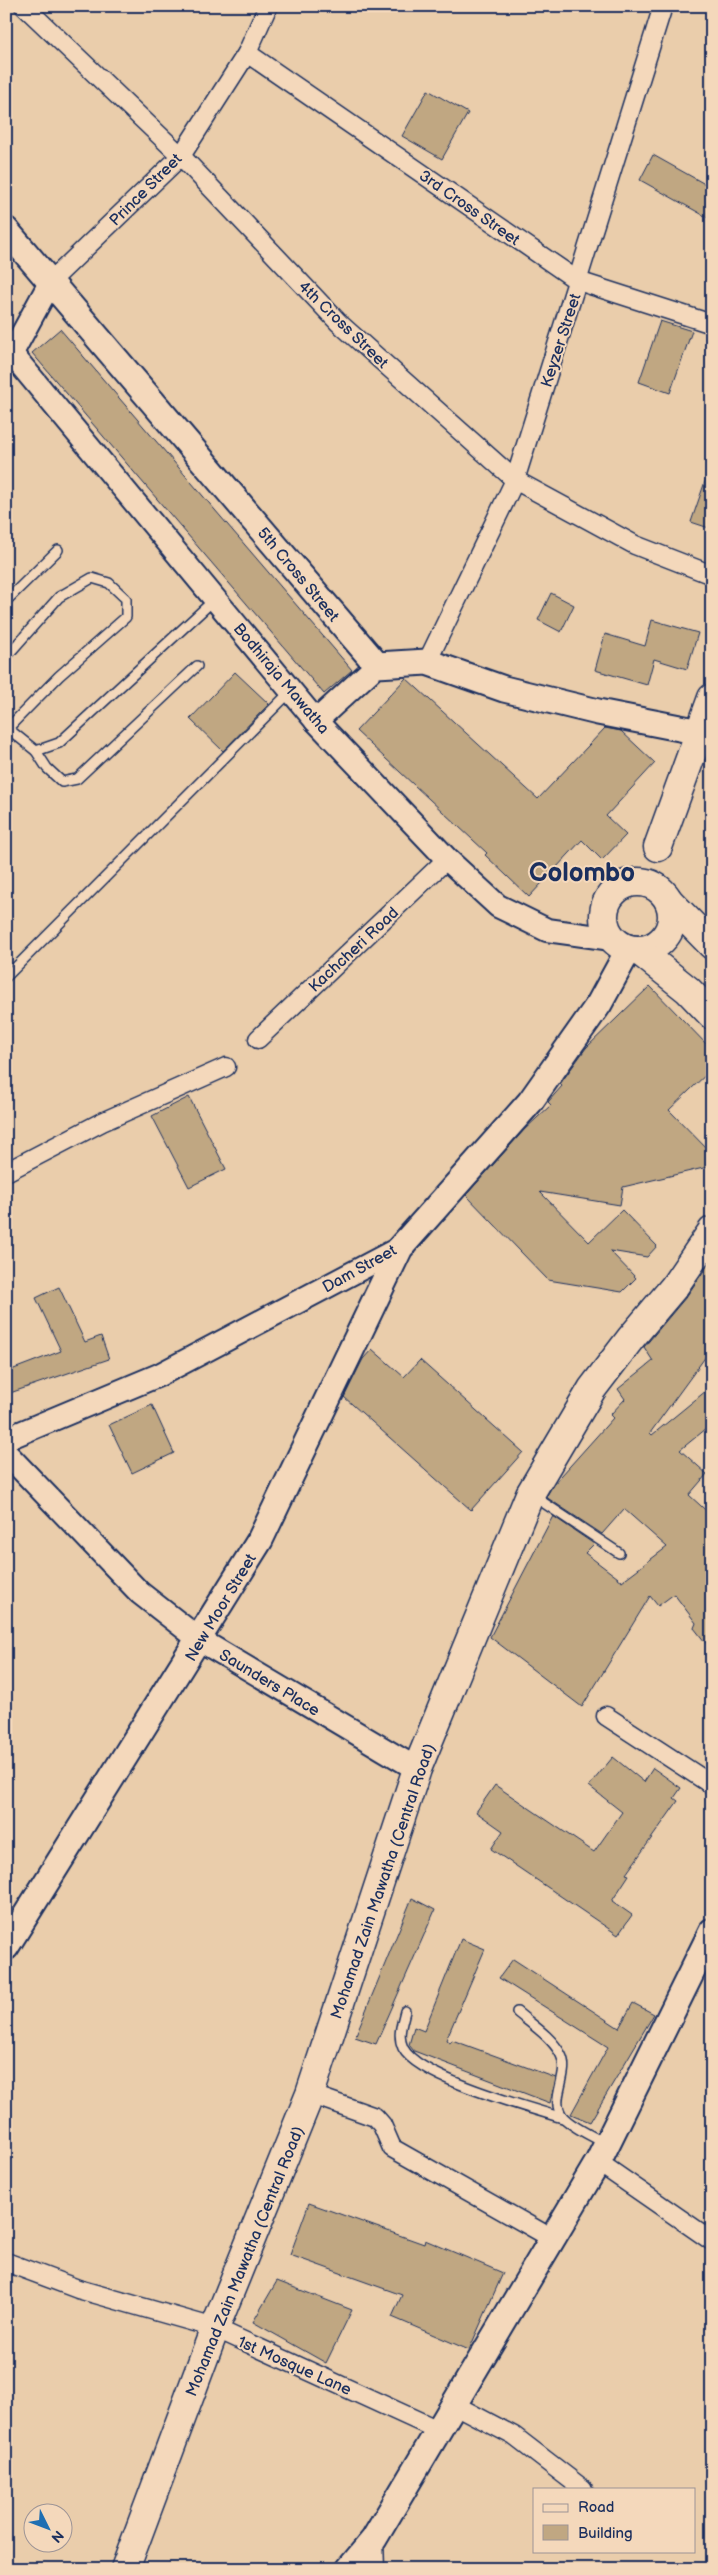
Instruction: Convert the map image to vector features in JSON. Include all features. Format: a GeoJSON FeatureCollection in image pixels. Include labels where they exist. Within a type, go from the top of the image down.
{"type":"FeatureCollection","features":[{"type":"Feature","properties":{"kind":"main road","name":"5th Cross Street"},"geometry":{"type":"LineString","coordinates":[[6,230],[377,665]]}},
{"type":"Feature","properties":{"kind":"main road"},"geometry":{"type":"LineString","coordinates":[[377,665],[427,662],[514,691],[598,712],[700,732]]}},
{"type":"Feature","properties":{"kind":"main road"},"geometry":{"type":"LineString","coordinates":[[626,946],[654,946],[669,930],[671,921],[653,890],[658,847],[712,699]]}},
{"type":"Feature","properties":{"kind":"main road"},"geometry":{"type":"LineString","coordinates":[[712,944],[653,890],[616,890],[604,908],[606,930],[688,990],[712,1014]]}},
{"type":"Feature","properties":{"kind":"main road","name":"Dam Street"},"geometry":{"type":"LineString","coordinates":[[400,1248],[530,1102],[599,1004],[626,946]]}},
{"type":"Feature","properties":{"kind":"main road","name":"Mohamad Zain Mawatha (Central Road)"},"geometry":{"type":"LineString","coordinates":[[125,2569],[215,2328],[310,2094],[417,1769],[530,1494],[592,1389],[631,1338],[674,1287],[711,1233]]}},
{"type":"Feature","properties":{"kind":"main road","name":"New Moor Street"},"geometry":{"type":"LineString","coordinates":[[6,1947],[200,1640],[260,1540],[400,1248]]}},
{"type":"Feature","properties":{"kind":"main road"},"geometry":{"type":"LineString","coordinates":[[349,2569],[374,2538],[602,2154],[712,1931]]}},
{"type":"Feature","properties":{"kind":"street","name":"4th Cross Street"},"geometry":{"type":"LineString","coordinates":[[24,6],[181,156],[339,324],[516,480],[635,545],[712,575]]}},
{"type":"Feature","properties":{"kind":"street","name":"Prince Street"},"geometry":{"type":"LineString","coordinates":[[51,281],[181,156],[247,53],[268,6]]}},
{"type":"Feature","properties":{"kind":"street","name":"Keyzer Street"},"geometry":{"type":"LineString","coordinates":[[427,662],[516,480],[663,6]]}},
{"type":"Feature","properties":{"kind":"street","name":"3rd Cross Street"},"geometry":{"type":"LineString","coordinates":[[247,53],[578,281],[712,324]]}},
{"type":"Feature","properties":{"kind":"street"},"geometry":{"type":"LineString","coordinates":[[8,353],[51,281]]}},
{"type":"Feature","properties":{"kind":"street","name":"Bodhiraja Mawatha"},"geometry":{"type":"LineString","coordinates":[[8,353],[216,599],[316,721],[448,859],[498,906],[547,930],[626,946]]}},
{"type":"Feature","properties":{"kind":"street"},"geometry":{"type":"LineString","coordinates":[[316,721],[377,665]]}},
{"type":"Feature","properties":{"kind":"street","name":"Kachcheri Road"},"geometry":{"type":"LineString","coordinates":[[258,1039],[448,859]]}},
{"type":"Feature","properties":{"kind":"street"},"geometry":{"type":"LineString","coordinates":[[6,1172],[102,1122],[226,1068]]}},
{"type":"Feature","properties":{"kind":"street","name":"Dam Street"},"geometry":{"type":"LineString","coordinates":[[6,1439],[159,1375],[400,1248]]}},
{"type":"Feature","properties":{"kind":"street","name":"Saunders Place"},"geometry":{"type":"LineString","coordinates":[[9,1464],[140,1593],[200,1640],[417,1769]]}},
{"type":"Feature","properties":{"kind":"street"},"geometry":{"type":"LineString","coordinates":[[606,1716],[712,1785]]}},
{"type":"Feature","properties":{"kind":"street"},"geometry":{"type":"LineString","coordinates":[[310,2094],[375,2117],[382,2125],[392,2148],[553,2239]]}},
{"type":"Feature","properties":{"kind":"street"},"geometry":{"type":"LineString","coordinates":[[602,2154],[712,2241]]}},
{"type":"Feature","properties":{"kind":"street","name":"1st Mosque Lane"},"geometry":{"type":"LineString","coordinates":[[6,2262],[78,2289],[215,2328],[438,2430]]}},
{"type":"Feature","properties":{"kind":"street"},"geometry":{"type":"LineString","coordinates":[[453,2404],[514,2436],[582,2488]]}},
{"type":"Feature","properties":{"kind":"street"},"geometry":{"type":"LineString","coordinates":[[374,2538],[375,2569]]}},
{"type":"Feature","properties":{"kind":"lane"},"geometry":{"type":"LineString","coordinates":[[6,601],[58,550]]}},
{"type":"Feature","properties":{"kind":"lane"},"geometry":{"type":"LineString","coordinates":[[6,657],[60,597],[92,578],[109,583],[126,599],[126,617],[59,676],[7,728],[36,751],[47,768],[62,782],[77,779],[197,666]]}},
{"type":"Feature","properties":{"kind":"lane"},"geometry":{"type":"LineString","coordinates":[[36,751],[59,743],[216,599]]}},
{"type":"Feature","properties":{"kind":"lane"},"geometry":{"type":"LineString","coordinates":[[6,977],[291,691]]}},
{"type":"Feature","properties":{"kind":"lane"},"geometry":{"type":"LineString","coordinates":[[530,1494],[619,1553]]}},
{"type":"Feature","properties":{"kind":"lane"},"geometry":{"type":"LineString","coordinates":[[405,2011],[399,2035],[404,2050],[417,2062],[472,2089],[564,2118]]}},
{"type":"Feature","properties":{"kind":"lane"},"geometry":{"type":"LineString","coordinates":[[517,2012],[553,2043],[562,2055],[565,2067],[558,2110],[602,2154]]}},
{"type":"Feature","properties":{"kind":"building"},"geometry":{"type":"Polygon","coordinates":[[[428,90],[468,113],[442,159],[402,136],[428,90]]]}},
{"type":"Feature","properties":{"kind":"building"},"geometry":{"type":"Polygon","coordinates":[[[653,155],[712,188],[712,220],[640,180],[653,155]]]}},
{"type":"Feature","properties":{"kind":"building"},"geometry":{"type":"Polygon","coordinates":[[[660,321],[692,331],[670,393],[639,382],[660,321]]]}},
{"type":"Feature","properties":{"kind":"building"},"geometry":{"type":"Polygon","coordinates":[[[60,329],[352,670],[324,694],[32,353],[60,329]]]}},
{"type":"Feature","properties":{"kind":"building"},"geometry":{"type":"Polygon","coordinates":[[[709,470],[712,470],[712,529],[691,522],[709,470]]]}},
{"type":"Feature","properties":{"kind":"building"},"geometry":{"type":"Polygon","coordinates":[[[551,593],[574,605],[561,632],[538,620],[551,593]]]}},
{"type":"Feature","properties":{"kind":"building"},"geometry":{"type":"Polygon","coordinates":[[[652,620],[698,633],[687,669],[654,659],[647,685],[595,670],[605,634],[645,646],[652,620]]]}},
{"type":"Feature","properties":{"kind":"building"},"geometry":{"type":"Polygon","coordinates":[[[235,672],[269,704],[223,751],[190,719],[235,672]]]}},
{"type":"Feature","properties":{"kind":"building"},"geometry":{"type":"Polygon","coordinates":[[[406,678],[538,799],[605,728],[621,731],[655,763],[606,816],[626,835],[602,860],[582,840],[529,897],[485,855],[487,853],[356,731],[406,678]]]}},
{"type":"Feature","properties":{"kind":"building"},"geometry":{"type":"Polygon","coordinates":[[[650,986],[712,1050],[712,1069],[669,1110],[712,1154],[712,1166],[623,1187],[620,1205],[540,1192],[589,1242],[622,1210],[657,1246],[647,1257],[610,1251],[636,1278],[622,1292],[548,1280],[466,1195],[524,1130],[551,1105],[548,1102],[562,1086],[560,1084],[586,1048],[650,986]]]}},
{"type":"Feature","properties":{"kind":"building"},"geometry":{"type":"Polygon","coordinates":[[[189,1097],[226,1169],[189,1187],[152,1116],[189,1097]]]}},
{"type":"Feature","properties":{"kind":"building"},"geometry":{"type":"Polygon","coordinates":[[[712,1259],[712,1348],[650,1433],[652,1435],[712,1386],[712,1424],[680,1450],[707,1474],[689,1495],[712,1516],[712,1651],[694,1628],[696,1623],[674,1594],[658,1606],[650,1596],[582,1707],[490,1637],[553,1516],[594,1544],[585,1553],[622,1581],[667,1547],[624,1509],[602,1534],[546,1497],[553,1485],[613,1418],[610,1415],[625,1399],[618,1389],[653,1361],[644,1347],[686,1297],[712,1259]]]}},
{"type":"Feature","properties":{"kind":"building"},"geometry":{"type":"Polygon","coordinates":[[[59,1287],[85,1342],[101,1336],[109,1359],[10,1393],[6,1383],[6,1372],[61,1351],[36,1298],[59,1287]]]}},
{"type":"Feature","properties":{"kind":"building"},"geometry":{"type":"Polygon","coordinates":[[[372,1349],[404,1377],[420,1360],[523,1452],[471,1510],[344,1397],[363,1359],[372,1349]]]}},
{"type":"Feature","properties":{"kind":"building"},"geometry":{"type":"Polygon","coordinates":[[[152,1405],[174,1453],[132,1473],[109,1425],[152,1405]]]}},
{"type":"Feature","properties":{"kind":"building"},"geometry":{"type":"Polygon","coordinates":[[[613,1757],[644,1782],[653,1768],[681,1788],[674,1798],[678,1801],[626,1874],[629,1875],[612,1901],[632,1915],[618,1935],[491,1849],[503,1831],[476,1812],[495,1785],[594,1852],[622,1812],[589,1786],[613,1757]]]}},
{"type":"Feature","properties":{"kind":"building"},"geometry":{"type":"Polygon","coordinates":[[[412,1898],[435,1910],[376,2044],[355,2037],[412,1898]]]}},
{"type":"Feature","properties":{"kind":"building"},"geometry":{"type":"Polygon","coordinates":[[[461,1939],[485,1949],[446,2040],[450,2043],[452,2040],[556,2078],[550,2103],[414,2051],[409,2045],[414,2027],[424,2031],[461,1939]]]}},
{"type":"Feature","properties":{"kind":"building"},"geometry":{"type":"Polygon","coordinates":[[[513,1959],[619,2028],[633,2003],[654,2014],[590,2122],[571,2114],[608,2047],[499,1978],[513,1959]]]}},
{"type":"Feature","properties":{"kind":"building"},"geometry":{"type":"Polygon","coordinates":[[[309,2203],[424,2244],[425,2240],[503,2273],[469,2350],[392,2317],[402,2295],[290,2255],[309,2203]]]}},
{"type":"Feature","properties":{"kind":"building"},"geometry":{"type":"Polygon","coordinates":[[[277,2281],[352,2310],[326,2363],[253,2322],[277,2281]]]}},
{"type":"Feature","properties":{"kind":"district","name":"Colombo"},"geometry":{"type":"Point","coordinates":[582,872]}}]}
